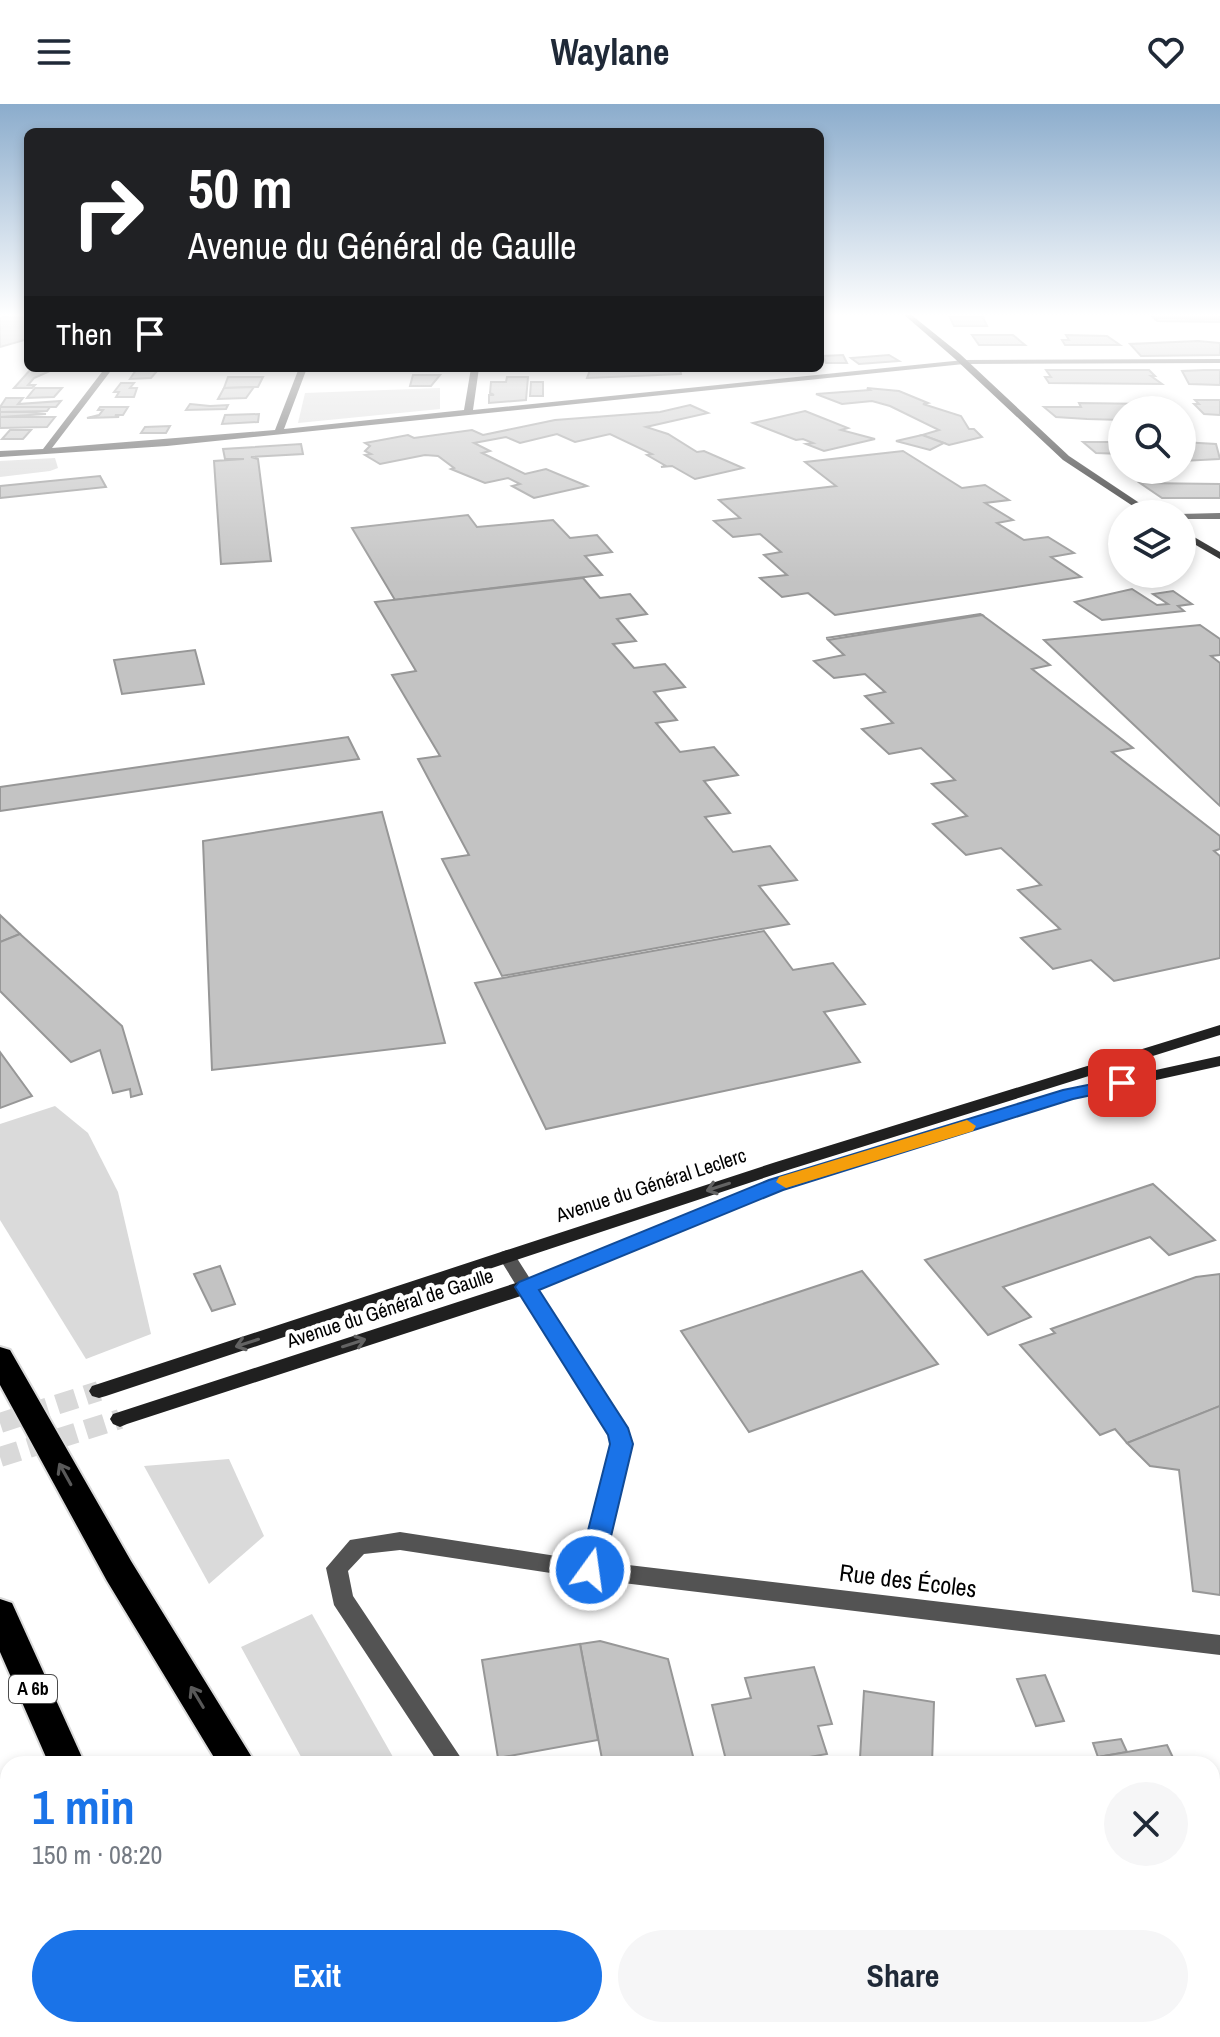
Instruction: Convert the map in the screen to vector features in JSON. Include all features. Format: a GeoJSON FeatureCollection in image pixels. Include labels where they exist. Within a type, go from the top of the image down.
{"type":"FeatureCollection","features":[{"type":"Feature","properties":{"kind":"highway"},"geometry":{"type":"LineString","coordinates":[[0,1358],[119,1571],[233,1756]]}},
{"type":"Feature","properties":{"kind":"highway","name":"A 6b"},"geometry":{"type":"LineString","coordinates":[[0,1613],[63,1756]]}},
{"type":"Feature","properties":{"kind":"main road"},"geometry":{"type":"LineString","coordinates":[[1008,403],[1066,458],[1130,500]]}},
{"type":"Feature","properties":{"kind":"main road"},"geometry":{"type":"LineString","coordinates":[[1196,541],[1220,556]]}},
{"type":"Feature","properties":{"kind":"main road","name":"Avenue du Général Leclerc"},"geometry":{"type":"LineString","coordinates":[[99,1391],[782,1166],[1220,1030]]}},
{"type":"Feature","properties":{"kind":"main road","name":"Avenue du Général de Gaulle"},"geometry":{"type":"LineString","coordinates":[[120,1419],[526,1287],[776,1185],[1070,1094],[1220,1061]]}},
{"type":"Feature","properties":{"kind":"street"},"geometry":{"type":"LineString","coordinates":[[45,452],[82,403]]}},
{"type":"Feature","properties":{"kind":"street"},"geometry":{"type":"LineString","coordinates":[[279,431],[290,403]]}},
{"type":"Feature","properties":{"kind":"street"},"geometry":{"type":"LineString","coordinates":[[468,413],[470,403]]}},
{"type":"Feature","properties":{"kind":"street"},"geometry":{"type":"LineString","coordinates":[[0,454],[563,403]]}},
{"type":"Feature","properties":{"kind":"street"},"geometry":{"type":"LineString","coordinates":[[1196,516],[1220,516]]}},
{"type":"Feature","properties":{"kind":"street"},"geometry":{"type":"LineString","coordinates":[[507,1256],[619,1434],[621,1444],[590,1570]]}},
{"type":"Feature","properties":{"kind":"street","name":"Rue des Écoles"},"geometry":{"type":"LineString","coordinates":[[448,1756],[342,1598],[337,1568],[358,1546],[400,1541],[590,1570],[1220,1645]]}},
{"type":"Feature","properties":{"kind":"shaded area"},"geometry":{"type":"Polygon","coordinates":[[[303,403],[440,403],[440,409],[298,423],[303,403]]]}},
{"type":"Feature","properties":{"kind":"shaded area"},"geometry":{"type":"Polygon","coordinates":[[[55,458],[58,468],[50,471],[0,477],[0,461],[55,458]]]}},
{"type":"Feature","properties":{"kind":"shaded area"},"geometry":{"type":"Polygon","coordinates":[[[55,1106],[88,1133],[118,1192],[151,1334],[86,1359],[0,1220],[0,1124],[55,1106]]]}},
{"type":"Feature","properties":{"kind":"shaded area"},"geometry":{"type":"Polygon","coordinates":[[[229,1459],[264,1536],[209,1584],[144,1466],[229,1459]]]}},
{"type":"Feature","properties":{"kind":"shaded area"},"geometry":{"type":"Polygon","coordinates":[[[312,1614],[392,1756],[301,1756],[241,1647],[312,1614]]]}},
{"type":"Feature","properties":{"kind":"building"},"geometry":{"type":"Polygon","coordinates":[[[3,403],[59,403],[56,407],[0,407],[3,403]]]}},
{"type":"Feature","properties":{"kind":"building"},"geometry":{"type":"Polygon","coordinates":[[[880,403],[927,403],[923,404],[961,416],[969,429],[974,429],[982,437],[949,445],[922,435],[939,430],[880,403]]]}},
{"type":"Feature","properties":{"kind":"building"},"geometry":{"type":"Polygon","coordinates":[[[1108,403],[1108,419],[1056,417],[1044,407],[1108,403]]]}},
{"type":"Feature","properties":{"kind":"building"},"geometry":{"type":"Polygon","coordinates":[[[1220,403],[1220,415],[1204,414],[1196,404],[1220,403]]]}},
{"type":"Feature","properties":{"kind":"building"},"geometry":{"type":"Polygon","coordinates":[[[190,404],[228,405],[226,409],[186,410],[190,404]]]}},
{"type":"Feature","properties":{"kind":"building"},"geometry":{"type":"Polygon","coordinates":[[[690,405],[708,413],[646,427],[668,434],[697,452],[704,451],[743,468],[695,479],[672,466],[661,467],[666,466],[647,455],[652,454],[610,434],[575,442],[557,434],[520,443],[506,437],[474,443],[490,451],[482,453],[525,474],[546,469],[587,486],[534,498],[512,486],[520,484],[508,478],[485,483],[451,469],[454,468],[438,456],[425,455],[380,464],[365,455],[371,454],[365,451],[370,446],[365,443],[408,435],[414,438],[472,430],[483,435],[555,420],[660,412],[690,405]]]}},
{"type":"Feature","properties":{"kind":"building"},"geometry":{"type":"Polygon","coordinates":[[[0,407],[50,407],[47,411],[0,412],[0,407]]]}},
{"type":"Feature","properties":{"kind":"building"},"geometry":{"type":"Polygon","coordinates":[[[100,407],[128,407],[123,415],[115,415],[119,417],[87,418],[99,415],[103,410],[98,410],[100,407]]]}},
{"type":"Feature","properties":{"kind":"building"},"geometry":{"type":"Polygon","coordinates":[[[805,411],[848,428],[841,430],[875,439],[824,451],[806,444],[813,443],[803,439],[796,440],[753,423],[805,411]]]}},
{"type":"Feature","properties":{"kind":"building"},"geometry":{"type":"Polygon","coordinates":[[[0,412],[27,412],[46,414],[0,417],[0,412]]]}},
{"type":"Feature","properties":{"kind":"building"},"geometry":{"type":"Polygon","coordinates":[[[259,414],[258,422],[222,424],[225,415],[259,414]]]}},
{"type":"Feature","properties":{"kind":"building"},"geometry":{"type":"Polygon","coordinates":[[[0,417],[55,417],[47,427],[0,428],[0,417]]]}},
{"type":"Feature","properties":{"kind":"building"},"geometry":{"type":"Polygon","coordinates":[[[170,426],[166,433],[141,433],[145,427],[170,426]]]}},
{"type":"Feature","properties":{"kind":"building"},"geometry":{"type":"Polygon","coordinates":[[[10,430],[31,430],[23,439],[2,439],[10,430]]]}},
{"type":"Feature","properties":{"kind":"building"},"geometry":{"type":"Polygon","coordinates":[[[922,435],[944,443],[930,450],[896,441],[922,435]]]}},
{"type":"Feature","properties":{"kind":"building"},"geometry":{"type":"Polygon","coordinates":[[[1083,442],[1108,442],[1108,453],[1096,453],[1083,442]]]}},
{"type":"Feature","properties":{"kind":"building"},"geometry":{"type":"Polygon","coordinates":[[[1196,443],[1216,444],[1220,459],[1196,460],[1196,443]]]}},
{"type":"Feature","properties":{"kind":"building"},"geometry":{"type":"Polygon","coordinates":[[[301,444],[303,454],[251,457],[258,459],[271,561],[221,564],[214,461],[244,459],[225,459],[223,449],[301,444]]]}},
{"type":"Feature","properties":{"kind":"building"},"geometry":{"type":"Polygon","coordinates":[[[903,451],[962,488],[985,485],[1009,500],[985,503],[1013,520],[997,523],[1024,540],[1048,537],[1074,553],[1051,557],[1081,577],[835,615],[808,593],[782,597],[760,578],[787,575],[764,555],[781,552],[760,534],[733,537],[714,521],[740,518],[719,500],[836,486],[805,462],[903,451]]]}},
{"type":"Feature","properties":{"kind":"building"},"geometry":{"type":"Polygon","coordinates":[[[100,476],[106,487],[0,498],[0,486],[100,476]]]}},
{"type":"Feature","properties":{"kind":"building"},"geometry":{"type":"Polygon","coordinates":[[[1141,484],[1220,484],[1220,498],[1162,498],[1141,484]]]}},
{"type":"Feature","properties":{"kind":"building"},"geometry":{"type":"Polygon","coordinates":[[[468,515],[477,527],[553,520],[570,538],[597,535],[612,552],[585,556],[602,575],[395,600],[352,528],[468,515]]]}},
{"type":"Feature","properties":{"kind":"building"},"geometry":{"type":"Polygon","coordinates":[[[583,578],[600,598],[630,594],[647,614],[617,619],[636,641],[613,644],[634,668],[665,664],[685,687],[654,692],[677,720],[656,723],[680,752],[714,747],[738,775],[704,781],[730,813],[705,817],[733,852],[770,846],[797,880],[759,886],[789,924],[502,976],[442,859],[469,855],[418,759],[440,756],[392,675],[416,671],[375,602],[583,578]]]}},
{"type":"Feature","properties":{"kind":"building"},"geometry":{"type":"Polygon","coordinates":[[[1132,589],[1157,605],[1168,604],[1153,594],[1173,591],[1192,604],[1178,606],[1184,611],[1102,620],[1075,602],[1132,589]]]}},
{"type":"Feature","properties":{"kind":"building"},"geometry":{"type":"Polygon","coordinates":[[[980,614],[982,615],[826,638],[980,614]]]}},
{"type":"Feature","properties":{"kind":"building"},"geometry":{"type":"Polygon","coordinates":[[[982,615],[1050,665],[1032,669],[1133,748],[1112,752],[1220,836],[1220,849],[1214,851],[1220,856],[1220,958],[1114,981],[1091,960],[1053,969],[1021,938],[1060,929],[1018,890],[1041,885],[1001,848],[966,855],[933,824],[967,816],[932,784],[955,780],[921,748],[889,754],[862,729],[893,723],[865,696],[885,692],[865,674],[834,678],[814,661],[844,655],[828,640],[982,615]]]}},
{"type":"Feature","properties":{"kind":"building"},"geometry":{"type":"Polygon","coordinates":[[[1200,625],[1220,639],[1220,655],[1211,656],[1220,663],[1220,806],[1044,640],[1200,625]]]}},
{"type":"Feature","properties":{"kind":"building"},"geometry":{"type":"Polygon","coordinates":[[[195,650],[204,684],[122,694],[114,660],[195,650]]]}},
{"type":"Feature","properties":{"kind":"building"},"geometry":{"type":"Polygon","coordinates":[[[348,737],[359,759],[0,811],[0,787],[348,737]]]}},
{"type":"Feature","properties":{"kind":"building"},"geometry":{"type":"Polygon","coordinates":[[[382,812],[445,1043],[212,1070],[203,841],[382,812]]]}},
{"type":"Feature","properties":{"kind":"building"},"geometry":{"type":"Polygon","coordinates":[[[0,915],[20,934],[0,942],[0,915]]]}},
{"type":"Feature","properties":{"kind":"building"},"geometry":{"type":"Polygon","coordinates":[[[764,931],[793,970],[833,963],[865,1004],[824,1012],[860,1062],[546,1129],[475,983],[764,931]]]}},
{"type":"Feature","properties":{"kind":"building"},"geometry":{"type":"Polygon","coordinates":[[[20,934],[122,1026],[142,1094],[131,1097],[130,1089],[113,1093],[100,1050],[71,1062],[0,991],[0,942],[20,934]]]}},
{"type":"Feature","properties":{"kind":"building"},"geometry":{"type":"Polygon","coordinates":[[[0,1052],[32,1096],[0,1108],[0,1052]]]}},
{"type":"Feature","properties":{"kind":"building"},"geometry":{"type":"Polygon","coordinates":[[[1153,1184],[1215,1240],[1169,1255],[1150,1237],[1003,1287],[1031,1317],[988,1335],[925,1260],[1153,1184]]]}},
{"type":"Feature","properties":{"kind":"building"},"geometry":{"type":"Polygon","coordinates":[[[220,1266],[235,1304],[212,1311],[194,1274],[220,1266]]]}},
{"type":"Feature","properties":{"kind":"building"},"geometry":{"type":"Polygon","coordinates":[[[862,1271],[938,1364],[749,1432],[681,1331],[862,1271]]]}},
{"type":"Feature","properties":{"kind":"building"},"geometry":{"type":"Polygon","coordinates":[[[1220,1274],[1220,1406],[1127,1443],[1115,1429],[1100,1435],[1020,1345],[1055,1333],[1051,1329],[1196,1277],[1220,1274]]]}},
{"type":"Feature","properties":{"kind":"building"},"geometry":{"type":"Polygon","coordinates":[[[1220,1406],[1220,1595],[1193,1591],[1179,1470],[1150,1466],[1127,1443],[1220,1406]]]}},
{"type":"Feature","properties":{"kind":"building"},"geometry":{"type":"Polygon","coordinates":[[[600,1641],[668,1659],[693,1756],[601,1756],[580,1644],[600,1641]]]}},
{"type":"Feature","properties":{"kind":"building"},"geometry":{"type":"Polygon","coordinates":[[[580,1644],[598,1740],[498,1756],[482,1660],[580,1644]]]}},
{"type":"Feature","properties":{"kind":"building"},"geometry":{"type":"Polygon","coordinates":[[[814,1667],[832,1724],[818,1726],[827,1754],[725,1756],[712,1705],[751,1698],[745,1678],[814,1667]]]}},
{"type":"Feature","properties":{"kind":"building"},"geometry":{"type":"Polygon","coordinates":[[[1045,1675],[1064,1721],[1036,1726],[1017,1679],[1045,1675]]]}},
{"type":"Feature","properties":{"kind":"building"},"geometry":{"type":"Polygon","coordinates":[[[864,1691],[934,1702],[932,1756],[860,1756],[864,1691]]]}},
{"type":"Feature","properties":{"kind":"building"},"geometry":{"type":"Polygon","coordinates":[[[1121,1739],[1127,1752],[1098,1756],[1093,1743],[1121,1739]]]}},
{"type":"Feature","properties":{"kind":"building"},"geometry":{"type":"Polygon","coordinates":[[[1167,1745],[1172,1756],[1104,1756],[1167,1745]]]}},
{"type":"Feature","properties":{"kind":"tunnel"},"geometry":{"type":"LineString","coordinates":[[0,1423],[99,1391]]}},
{"type":"Feature","properties":{"kind":"tunnel"},"geometry":{"type":"LineString","coordinates":[[0,1457],[120,1419]]}},
{"type":"Feature","properties":{"kind":"slow traffic"},"geometry":{"type":"LineString","coordinates":[[786,1182],[967,1126]]}},
{"type":"Feature","properties":{"kind":"route"},"geometry":{"type":"LineString","coordinates":[[590,1570],[621,1444],[619,1434],[526,1287],[776,1185],[1070,1094],[1122,1083]]}}]}
